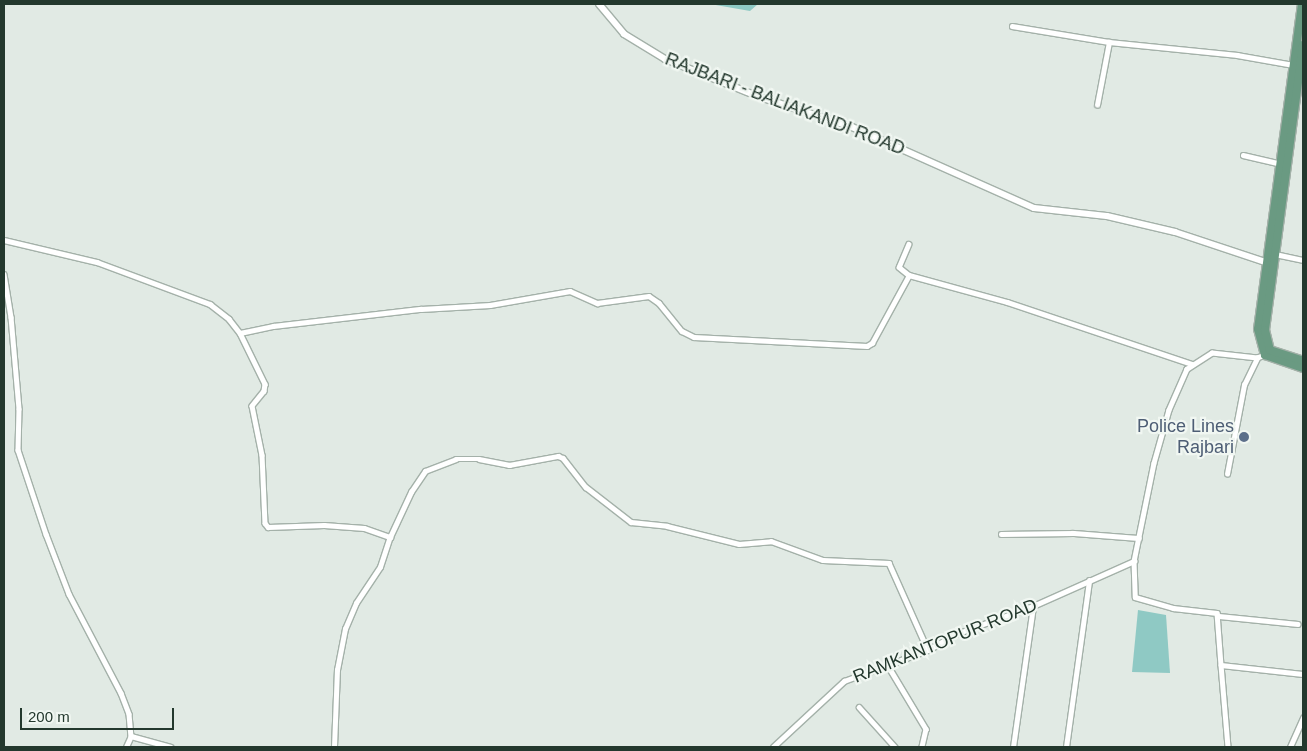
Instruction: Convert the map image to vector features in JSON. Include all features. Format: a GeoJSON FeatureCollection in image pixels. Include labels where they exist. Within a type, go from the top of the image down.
{"type":"FeatureCollection","features":[{"type":"Feature","properties":{"kind":"main road","name":"RAJBARI - BALIAKANDI ROAD"},"geometry":{"type":"LineString","coordinates":[[599,4],[624,34],[665,59],[757,96],[852,127],[1034,208],[1107,216],[1175,232],[1269,263]]}},
{"type":"Feature","properties":{"kind":"main road"},"geometry":{"type":"LineString","coordinates":[[1302,4],[1278,163],[1265,330],[1267,345],[1275,353],[1303,361]]}},
{"type":"Feature","properties":{"kind":"main road"},"geometry":{"type":"LineString","coordinates":[[1303,44],[1274,254],[1269,263],[1258,329],[1261,356],[1303,368]]}},
{"type":"Feature","properties":{"kind":"street"},"geometry":{"type":"LineString","coordinates":[[1012,26],[1109,42],[1237,55],[1293,65]]}},
{"type":"Feature","properties":{"kind":"street"},"geometry":{"type":"LineString","coordinates":[[1097,105],[1109,42]]}},
{"type":"Feature","properties":{"kind":"street"},"geometry":{"type":"LineString","coordinates":[[1244,155],[1278,163]]}},
{"type":"Feature","properties":{"kind":"street"},"geometry":{"type":"LineString","coordinates":[[4,240],[97,262],[147,279],[217,308],[240,333],[265,384],[264,391],[252,406],[262,455],[268,527],[324,525],[364,528],[390,537]]}},
{"type":"Feature","properties":{"kind":"street"},"geometry":{"type":"LineString","coordinates":[[909,244],[899,267],[909,275],[1007,302],[1192,364]]}},
{"type":"Feature","properties":{"kind":"street"},"geometry":{"type":"LineString","coordinates":[[1274,254],[1303,260]]}},
{"type":"Feature","properties":{"kind":"street"},"geometry":{"type":"LineString","coordinates":[[4,274],[11,317],[18,450],[69,594],[129,714],[131,736],[126,747]]}},
{"type":"Feature","properties":{"kind":"street"},"geometry":{"type":"LineString","coordinates":[[240,333],[273,326],[421,309],[490,306],[570,291],[596,303],[649,296],[659,303],[682,332],[694,337],[867,346],[872,343],[909,275]]}},
{"type":"Feature","properties":{"kind":"street"},"geometry":{"type":"LineString","coordinates":[[1227,474],[1244,384],[1261,356],[1212,353],[1192,364],[1187,369],[1169,410],[1154,463],[1134,561],[1135,597],[1137,600],[1173,608],[1214,612],[1219,616],[1298,624]]}},
{"type":"Feature","properties":{"kind":"street"},"geometry":{"type":"LineString","coordinates":[[334,747],[336,670],[345,629],[356,603],[380,567],[390,537],[411,492],[425,471],[456,459],[479,459],[509,465],[558,456],[563,458],[592,493],[630,522],[668,526],[739,544],[771,542],[823,560],[889,563],[928,650]]}},
{"type":"Feature","properties":{"kind":"street"},"geometry":{"type":"LineString","coordinates":[[1001,534],[1073,533],[1140,538]]}},
{"type":"Feature","properties":{"kind":"street","name":"RAMKANTOPUR ROAD"},"geometry":{"type":"LineString","coordinates":[[773,747],[844,681],[928,650],[956,634],[1033,606],[1134,561]]}},
{"type":"Feature","properties":{"kind":"street"},"geometry":{"type":"LineString","coordinates":[[1066,747],[1089,581]]}},
{"type":"Feature","properties":{"kind":"street"},"geometry":{"type":"LineString","coordinates":[[1013,747],[1033,606]]}},
{"type":"Feature","properties":{"kind":"street"},"geometry":{"type":"LineString","coordinates":[[1219,616],[1228,747]]}},
{"type":"Feature","properties":{"kind":"street"},"geometry":{"type":"LineString","coordinates":[[887,664],[926,729],[922,747]]}},
{"type":"Feature","properties":{"kind":"street"},"geometry":{"type":"LineString","coordinates":[[1221,665],[1303,674]]}},
{"type":"Feature","properties":{"kind":"street"},"geometry":{"type":"LineString","coordinates":[[859,706],[895,747]]}},
{"type":"Feature","properties":{"kind":"street"},"geometry":{"type":"LineString","coordinates":[[1290,747],[1303,718]]}},
{"type":"Feature","properties":{"kind":"street"},"geometry":{"type":"LineString","coordinates":[[131,736],[171,747]]}},
{"type":"Feature","properties":{"kind":"water"},"geometry":{"type":"Polygon","coordinates":[[[710,4],[758,4],[750,11],[710,4]]]}},
{"type":"Feature","properties":{"kind":"water"},"geometry":{"type":"Polygon","coordinates":[[[1138,610],[1166,615],[1170,673],[1132,672],[1138,610]]]}},
{"type":"Feature","properties":{"kind":"place","name":"Police Lines Rajbari"},"geometry":{"type":"Point","coordinates":[1244,437]}}]}
